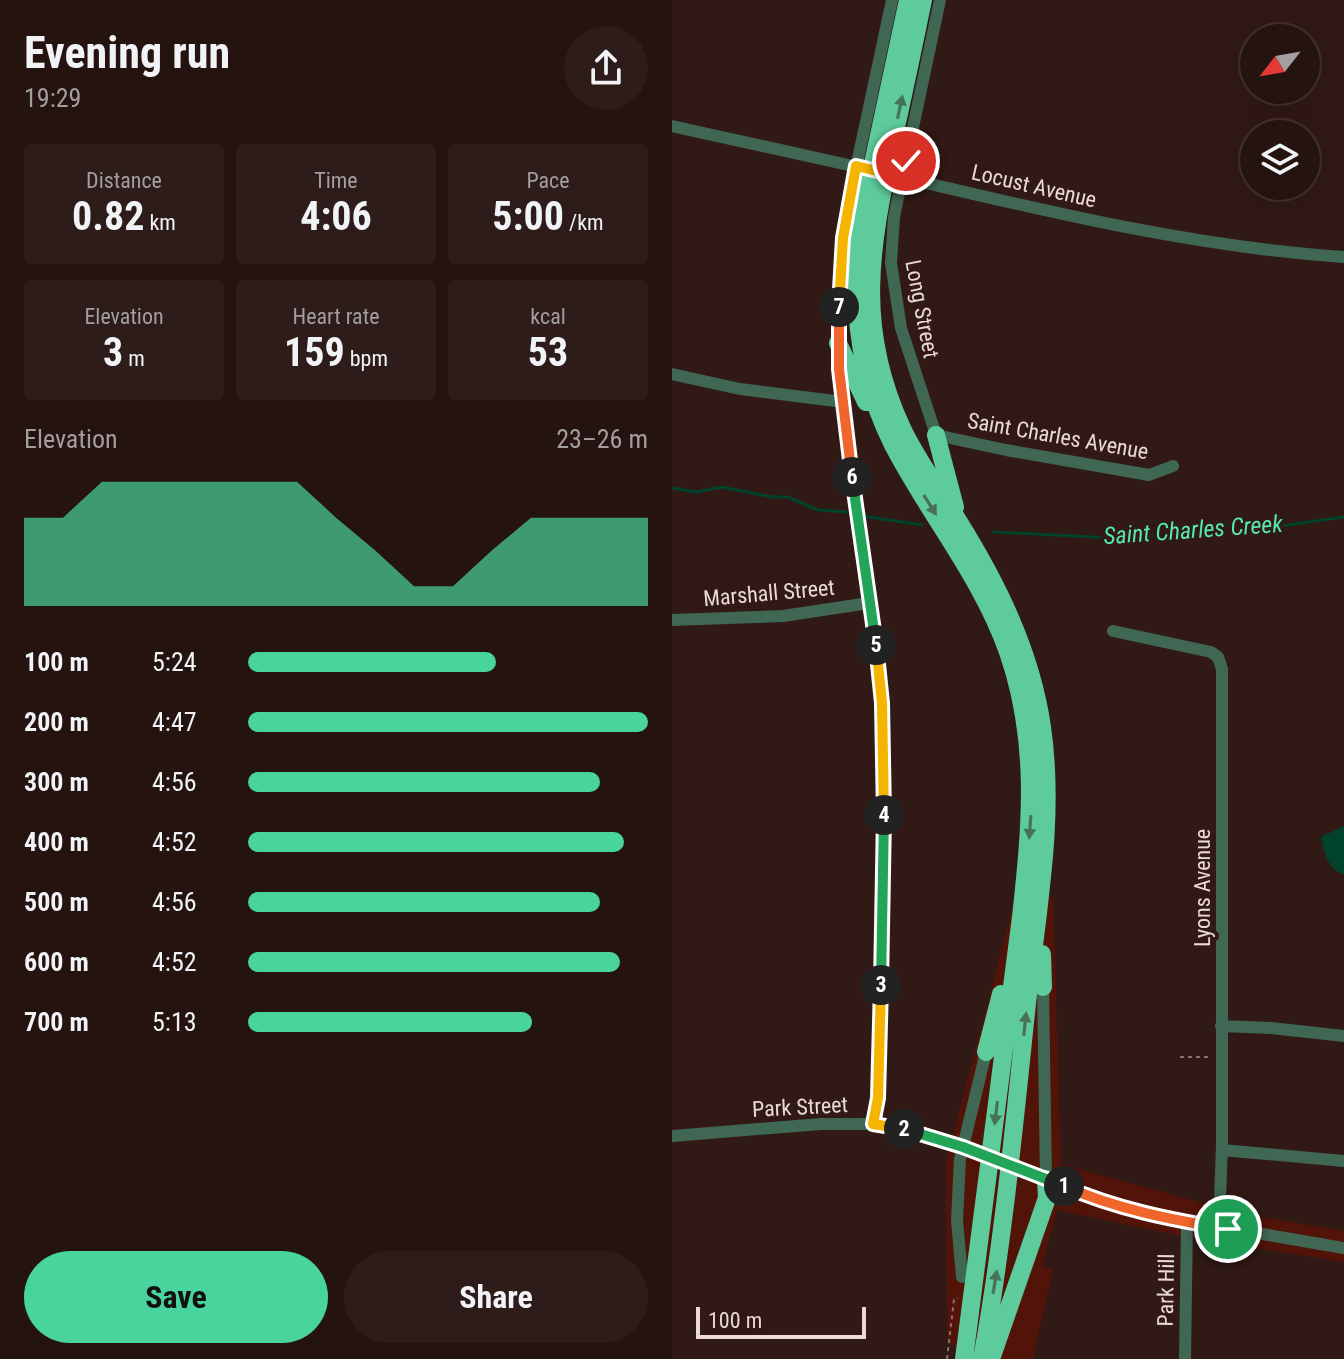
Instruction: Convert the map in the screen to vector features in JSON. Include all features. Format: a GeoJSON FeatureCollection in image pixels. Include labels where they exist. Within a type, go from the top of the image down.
{"type":"FeatureCollection","features":[{"type":"Feature","properties":{"kind":"highway"},"geometry":{"type":"LineString","coordinates":[[893,444],[865,369],[856,325],[855,292],[861,220],[908,0]]}},
{"type":"Feature","properties":{"kind":"highway"},"geometry":{"type":"LineString","coordinates":[[923,0],[876,222],[870,267],[870,313],[874,343],[890,402],[916,456],[957,517],[1006,607],[1037,699],[1046,762],[1047,799],[1040,887],[1003,1235],[970,1356]]}},
{"type":"Feature","properties":{"kind":"highway"},"geometry":{"type":"LineString","coordinates":[[838,343],[857,386],[982,592],[1001,633],[1018,686],[1030,747],[1032,802],[1021,917],[970,1356]]}},
{"type":"Feature","properties":{"kind":"highway"},"geometry":{"type":"LineString","coordinates":[[936,435],[957,517]]}},
{"type":"Feature","properties":{"kind":"highway"},"geometry":{"type":"LineString","coordinates":[[1040,887],[1043,987]]}},
{"type":"Feature","properties":{"kind":"highway"},"geometry":{"type":"LineString","coordinates":[[986,1052],[1021,917]]}},
{"type":"Feature","properties":{"kind":"highway"},"geometry":{"type":"LineString","coordinates":[[991,1359],[1047,1198],[1046,1179]]}},
{"type":"Feature","properties":{"kind":"highway"},"geometry":{"type":"LineString","coordinates":[[962,1277],[970,1356]]}},
{"type":"Feature","properties":{"kind":"street"},"geometry":{"type":"LineString","coordinates":[[873,1124],[878,1098],[881,1024],[882,696],[838,343],[840,263],[892,0]]}},
{"type":"Feature","properties":{"kind":"street","name":"Long Street"},"geometry":{"type":"LineString","coordinates":[[936,435],[908,354],[894,296],[891,242],[900,177],[940,0]]}},
{"type":"Feature","properties":{"kind":"street","name":"Locust Avenue"},"geometry":{"type":"LineString","coordinates":[[672,126],[1207,243],[1344,257]]}},
{"type":"Feature","properties":{"kind":"street"},"geometry":{"type":"LineString","coordinates":[[672,374],[753,391],[843,402]]}},
{"type":"Feature","properties":{"kind":"street","name":"Saint Charles Avenue"},"geometry":{"type":"LineString","coordinates":[[936,435],[1149,475],[1173,466]]}},
{"type":"Feature","properties":{"kind":"street","name":"Marshall Street"},"geometry":{"type":"LineString","coordinates":[[672,620],[783,616],[869,603]]}},
{"type":"Feature","properties":{"kind":"street","name":"Lyons Avenue"},"geometry":{"type":"LineString","coordinates":[[1113,631],[1211,652],[1218,657],[1222,669],[1222,1150],[1219,1228]]}},
{"type":"Feature","properties":{"kind":"street"},"geometry":{"type":"LineString","coordinates":[[1043,987],[1046,1179]]}},
{"type":"Feature","properties":{"kind":"street"},"geometry":{"type":"LineString","coordinates":[[1221,1026],[1344,1036]]}},
{"type":"Feature","properties":{"kind":"street"},"geometry":{"type":"LineString","coordinates":[[962,1277],[957,1191],[963,1147],[986,1052]]}},
{"type":"Feature","properties":{"kind":"street","name":"Park Street"},"geometry":{"type":"LineString","coordinates":[[672,1136],[821,1124],[873,1124],[917,1132],[963,1147],[1117,1206],[1219,1228],[1344,1248]]}},
{"type":"Feature","properties":{"kind":"street"},"geometry":{"type":"LineString","coordinates":[[1222,1150],[1344,1161]]}},
{"type":"Feature","properties":{"kind":"street","name":"Park Hill"},"geometry":{"type":"LineString","coordinates":[[1185,1359],[1187,1222]]}},
{"type":"Feature","properties":{"kind":"path"},"geometry":{"type":"LineString","coordinates":[[1180,1057],[1213,1057]]}},
{"type":"Feature","properties":{"kind":"path"},"geometry":{"type":"LineString","coordinates":[[947,1359],[954,1299],[963,1297]]}},
{"type":"Feature","properties":{"kind":"shaded area"},"geometry":{"type":"Polygon","coordinates":[[[1344,826],[1344,874],[1330,865],[1321,837],[1344,826]]]}},
{"type":"Feature","properties":{"kind":"shaded area"},"geometry":{"type":"Polygon","coordinates":[[[1016,893],[1053,896],[1061,1164],[1238,1213],[1344,1231],[1344,1262],[1176,1235],[1057,1210],[1042,1266],[1053,1269],[1033,1359],[963,1359],[947,1339],[946,1163],[1016,893]]]}},
{"type":"Feature","properties":{"kind":"waterway","name":"Saint Charles Creek"},"geometry":{"type":"LineString","coordinates":[[672,488],[696,492],[722,487],[788,497],[818,510],[847,512]]}},
{"type":"Feature","properties":{"kind":"waterway","name":"Saint Charles Creek"},"geometry":{"type":"LineString","coordinates":[[863,516],[922,525]]}},
{"type":"Feature","properties":{"kind":"waterway","name":"Saint Charles Creek"},"geometry":{"type":"LineString","coordinates":[[994,532],[1132,539],[1200,527],[1254,523],[1273,527],[1344,517]]}},
{"type":"Feature","properties":{"kind":"route"},"geometry":{"type":"LineString","coordinates":[[906,161],[902,177],[856,166],[839,276],[839,369],[857,525],[882,696],[881,1024],[878,1098],[873,1124],[917,1132],[963,1147],[1117,1206],[1228,1229]]}}]}
